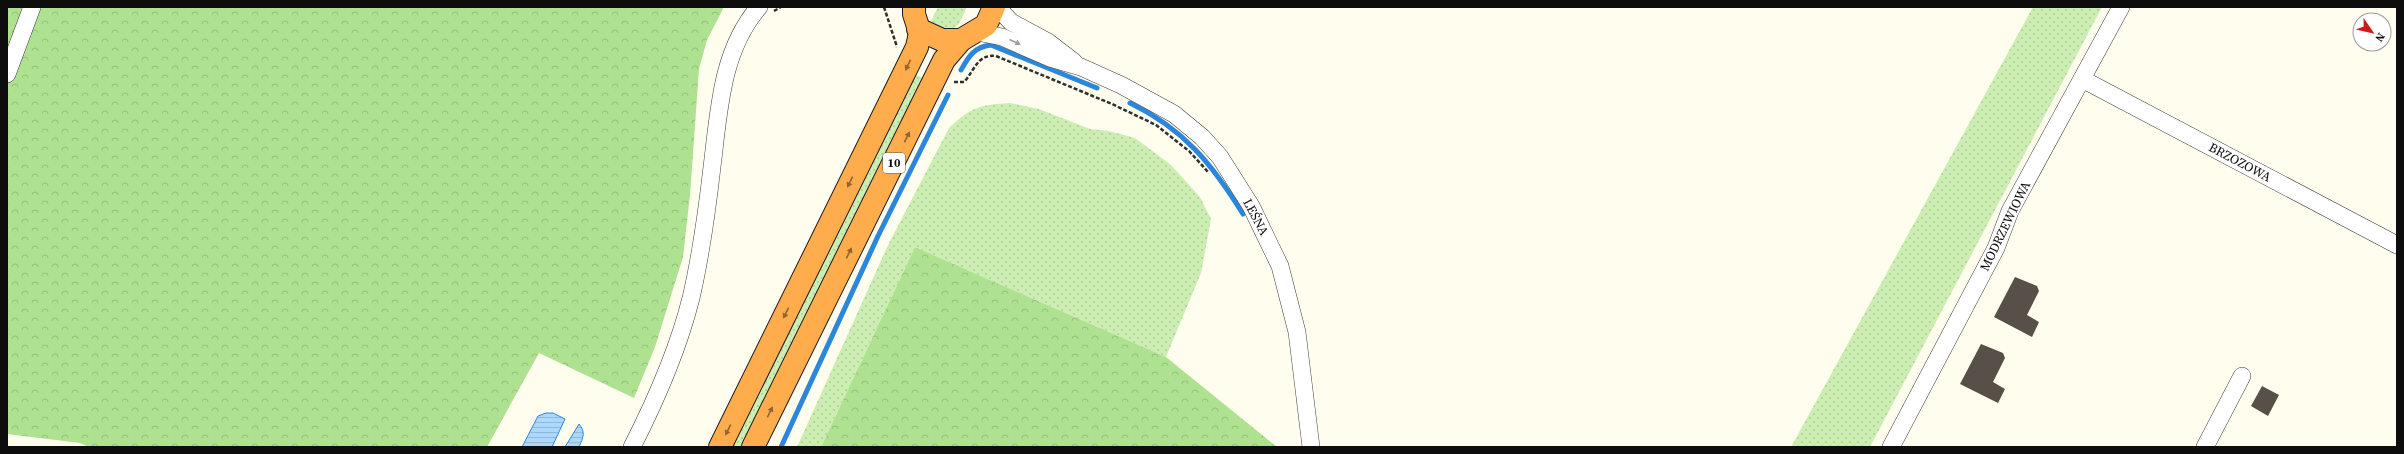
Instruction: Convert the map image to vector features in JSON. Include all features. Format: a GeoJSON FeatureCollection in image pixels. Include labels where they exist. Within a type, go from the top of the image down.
{"type":"FeatureCollection","features":[{"type":"Feature","properties":{"kind":"highway","name":"10"},"geometry":{"type":"LineString","coordinates":[[720,447],[917,47],[918,29],[914,14],[914,7]]}},
{"type":"Feature","properties":{"kind":"highway","name":"10"},"geometry":{"type":"LineString","coordinates":[[753,447],[944,60],[969,36],[986,25],[996,7]]}},
{"type":"Feature","properties":{"kind":"highway"},"geometry":{"type":"LineString","coordinates":[[918,29],[942,40],[969,36]]}},
{"type":"Feature","properties":{"kind":"street"},"geometry":{"type":"LineString","coordinates":[[7,74],[32,7]]}},
{"type":"Feature","properties":{"kind":"street"},"geometry":{"type":"LineString","coordinates":[[632,447],[658,393],[679,339],[691,298],[702,241],[719,111],[726,72],[742,30],[759,7]]}},
{"type":"Feature","properties":{"kind":"street","name":"LEŚNA"},"geometry":{"type":"LineString","coordinates":[[996,7],[1011,22],[1048,42],[1081,67]]}},
{"type":"Feature","properties":{"kind":"street","name":"MODRZEWIOWA"},"geometry":{"type":"LineString","coordinates":[[1891,447],[1996,248],[2010,211],[2121,7]]}},
{"type":"Feature","properties":{"kind":"street","name":"LEŚNA"},"geometry":{"type":"LineString","coordinates":[[969,36],[1002,37],[1050,58],[1081,67],[1121,85],[1160,106],[1202,138],[1220,157],[1251,206],[1280,266],[1297,332],[1311,447]]}},
{"type":"Feature","properties":{"kind":"street","name":"BRZOZOWA"},"geometry":{"type":"LineString","coordinates":[[2082,79],[2397,245]]}},
{"type":"Feature","properties":{"kind":"street"},"geometry":{"type":"LineString","coordinates":[[2205,447],[2242,376]]}},
{"type":"Feature","properties":{"kind":"path"},"geometry":{"type":"LineString","coordinates":[[884,7],[898,50]]}},
{"type":"Feature","properties":{"kind":"path"},"geometry":{"type":"LineString","coordinates":[[952,81],[958,84],[964,82],[975,65],[984,57],[1000,58],[1112,104],[1156,125],[1189,151],[1212,176]]}},
{"type":"Feature","properties":{"kind":"green space"},"geometry":{"type":"Polygon","coordinates":[[[7,7],[724,7],[707,40],[699,69],[690,195],[683,257],[655,347],[634,398],[539,353],[487,447],[89,447],[80,443],[7,434],[7,7]]]}},
{"type":"Feature","properties":{"kind":"green space"},"geometry":{"type":"Polygon","coordinates":[[[938,7],[967,7],[959,24],[947,33],[931,21],[938,7]]]}},
{"type":"Feature","properties":{"kind":"green space"},"geometry":{"type":"Polygon","coordinates":[[[2033,7],[2102,7],[1870,447],[1791,447],[2033,7]]]}},
{"type":"Feature","properties":{"kind":"green space"},"geometry":{"type":"Polygon","coordinates":[[[914,74],[923,78],[742,447],[730,447],[914,74]]]}},
{"type":"Feature","properties":{"kind":"green space"},"geometry":{"type":"Polygon","coordinates":[[[1010,103],[1039,109],[1090,129],[1109,131],[1135,138],[1171,165],[1200,197],[1211,219],[1201,273],[1166,357],[915,247],[821,447],[797,447],[888,245],[949,128],[976,108],[1010,103]]]}},
{"type":"Feature","properties":{"kind":"green space"},"geometry":{"type":"Polygon","coordinates":[[[915,247],[1166,357],[1277,447],[821,447],[915,247]]]}},
{"type":"Feature","properties":{"kind":"water"},"geometry":{"type":"Polygon","coordinates":[[[546,413],[553,413],[565,419],[552,447],[522,447],[538,416],[546,413]]]}},
{"type":"Feature","properties":{"kind":"water"},"geometry":{"type":"Polygon","coordinates":[[[579,424],[583,430],[583,438],[579,447],[565,447],[579,424]]]}},
{"type":"Feature","properties":{"kind":"building"},"geometry":{"type":"Polygon","coordinates":[[[2015,277],[2037,286],[2039,291],[2027,315],[2039,322],[2032,337],[1994,317],[2015,277]]]}},
{"type":"Feature","properties":{"kind":"building"},"geometry":{"type":"Polygon","coordinates":[[[1981,344],[2003,353],[2005,358],[1993,382],[2005,389],[1998,403],[1960,384],[1981,344]]]}},
{"type":"Feature","properties":{"kind":"building"},"geometry":{"type":"Polygon","coordinates":[[[2262,386],[2279,395],[2268,416],[2251,406],[2262,386]]]}},
{"type":"Feature","properties":{"kind":"waterway"},"geometry":{"type":"LineString","coordinates":[[961,70],[976,50],[991,45],[1097,88]]}},
{"type":"Feature","properties":{"kind":"waterway"},"geometry":{"type":"LineString","coordinates":[[781,447],[878,236],[948,95]]}},
{"type":"Feature","properties":{"kind":"waterway"},"geometry":{"type":"LineString","coordinates":[[1130,103],[1149,113],[1181,136],[1220,179],[1243,214]]}}]}
